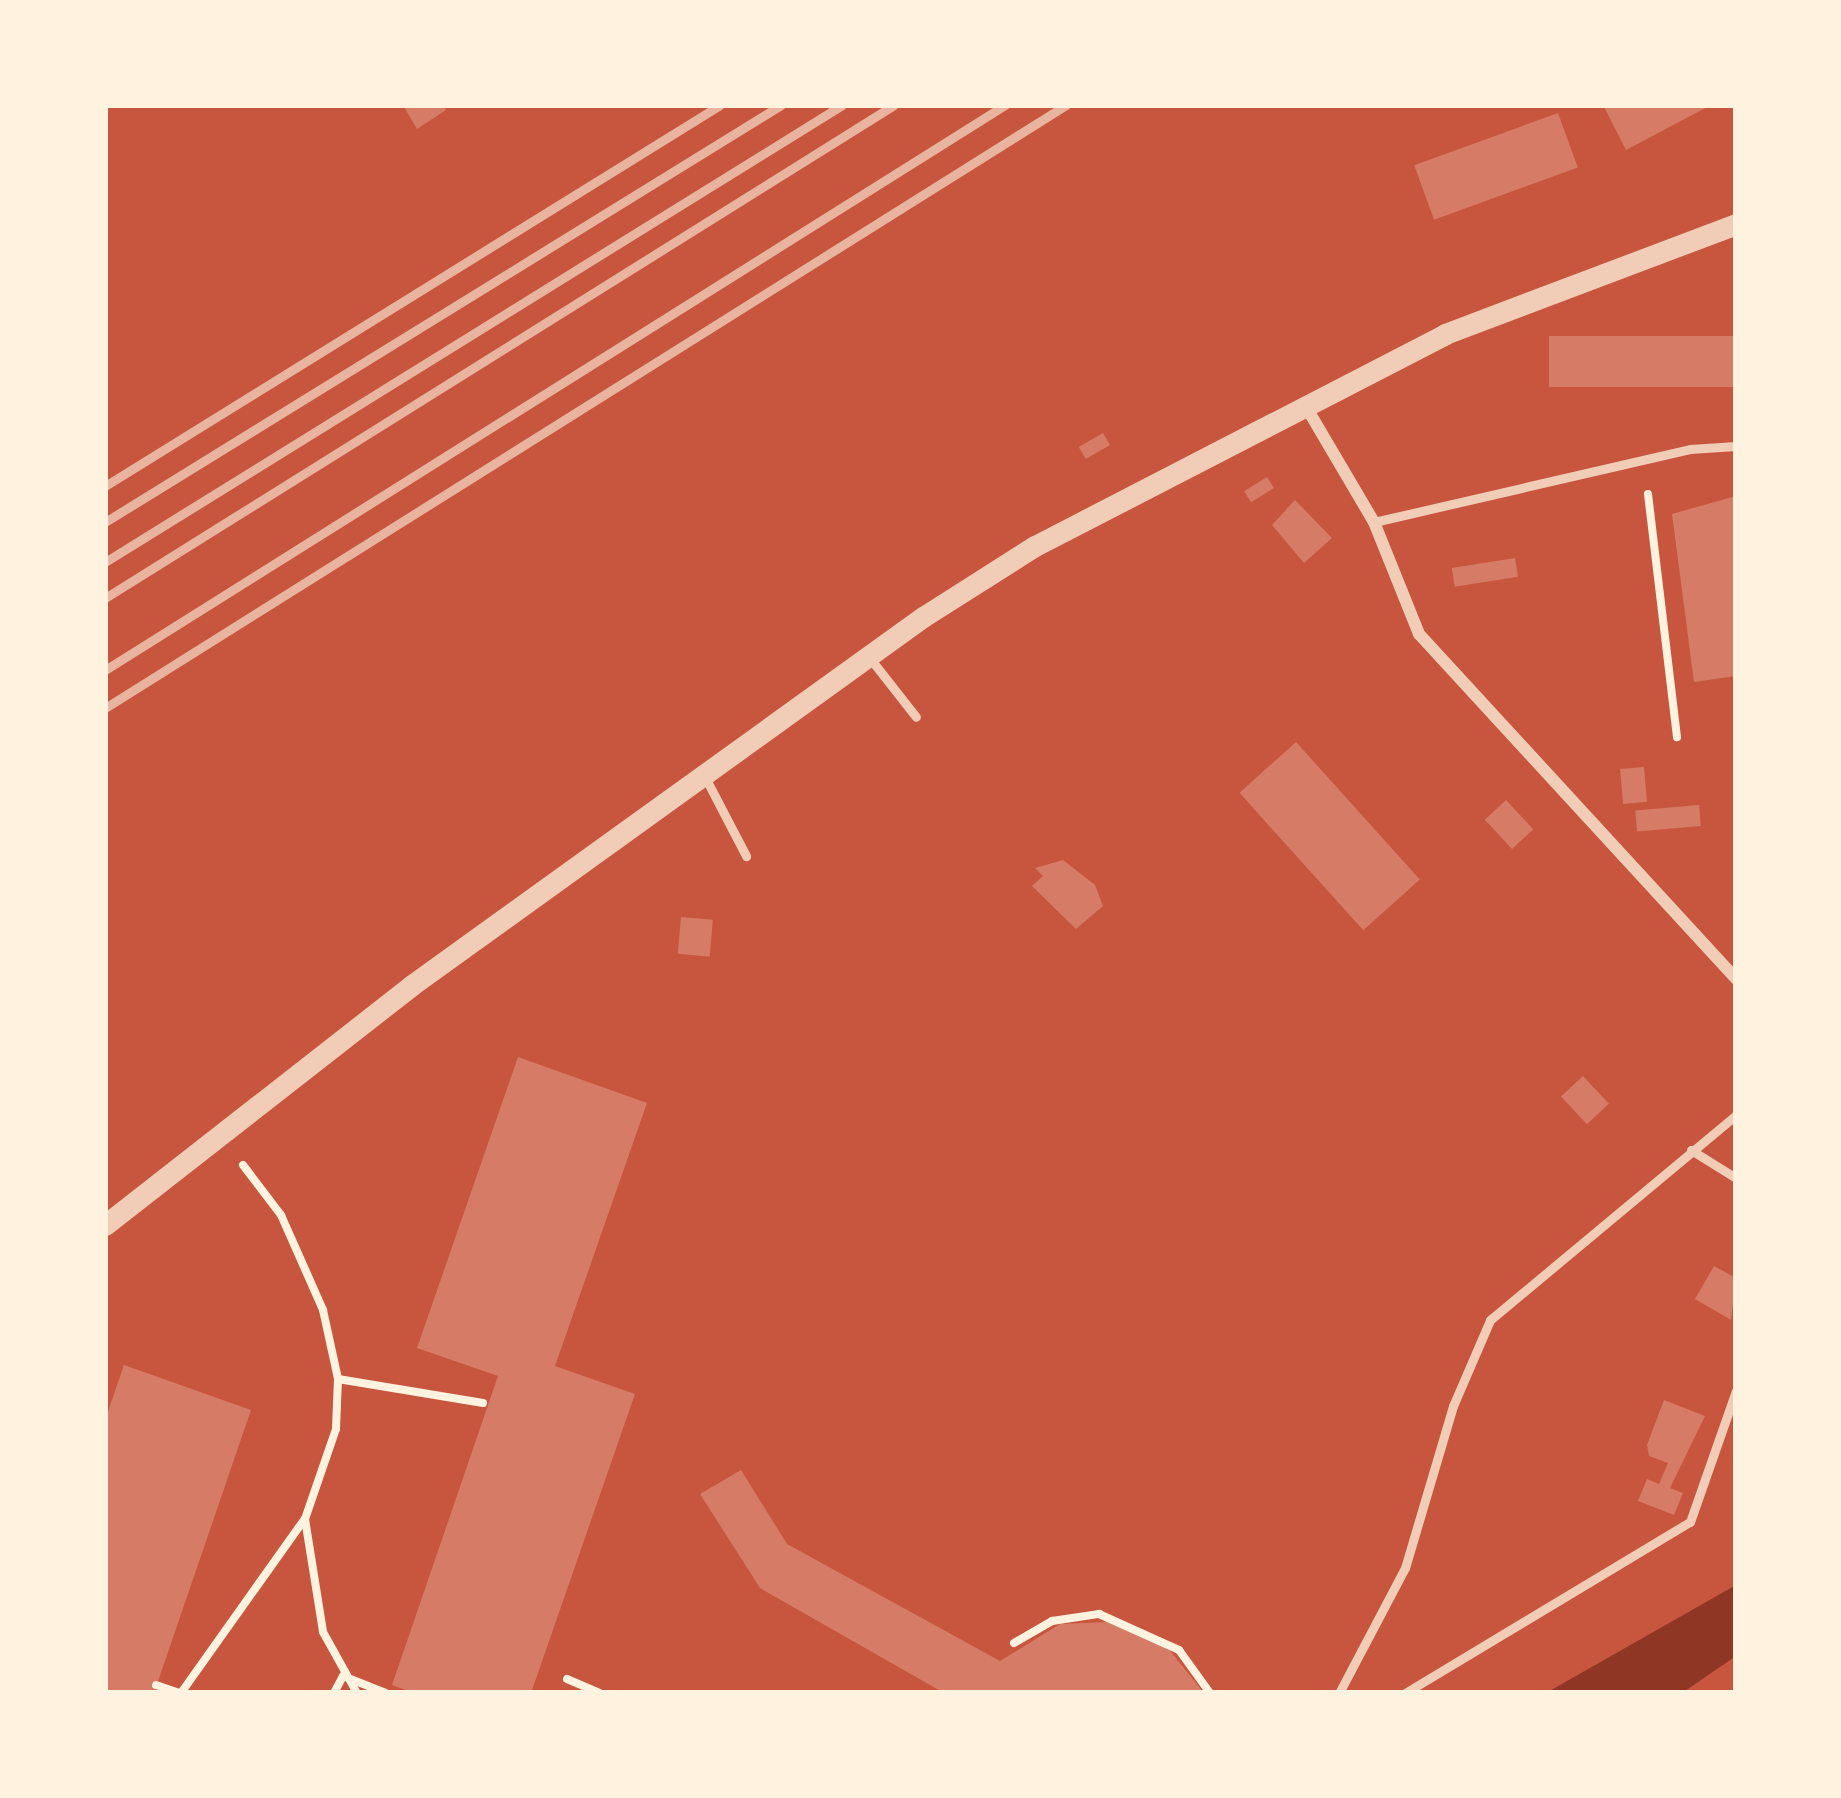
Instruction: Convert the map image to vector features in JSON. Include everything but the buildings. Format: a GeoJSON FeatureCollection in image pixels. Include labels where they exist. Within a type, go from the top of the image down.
{"type":"FeatureCollection","features":[{"type":"Feature","properties":{"kind":"street"},"geometry":{"type":"LineString","coordinates":[[105,1225],[412,986],[706,779],[869,657],[1035,546],[1444,334],[1736,224]]}},
{"type":"Feature","properties":{"kind":"street"},"geometry":{"type":"LineString","coordinates":[[1305,405],[1374,522],[1419,634],[1736,979]]}},
{"type":"Feature","properties":{"kind":"lane"},"geometry":{"type":"LineString","coordinates":[[1374,522],[1644,459],[1736,446]]}},
{"type":"Feature","properties":{"kind":"lane"},"geometry":{"type":"LineString","coordinates":[[869,657],[916,717]]}},
{"type":"Feature","properties":{"kind":"lane"},"geometry":{"type":"LineString","coordinates":[[706,779],[746,856]]}},
{"type":"Feature","properties":{"kind":"lane"},"geometry":{"type":"LineString","coordinates":[[1339,1693],[1405,1568],[1453,1406],[1490,1320],[1736,1115]]}},
{"type":"Feature","properties":{"kind":"lane"},"geometry":{"type":"LineString","coordinates":[[1691,1150],[1736,1178]]}},
{"type":"Feature","properties":{"kind":"lane"},"geometry":{"type":"LineString","coordinates":[[1405,1693],[1690,1522],[1736,1391]]}},
{"type":"Feature","properties":{"kind":"path"},"geometry":{"type":"LineString","coordinates":[[1644,459],[1677,737]]}},
{"type":"Feature","properties":{"kind":"path"},"geometry":{"type":"LineString","coordinates":[[156,1685],[180,1693],[305,1519],[336,1429],[338,1379],[323,1310],[281,1215],[220,1135]]}},
{"type":"Feature","properties":{"kind":"path"},"geometry":{"type":"LineString","coordinates":[[338,1379],[483,1403]]}},
{"type":"Feature","properties":{"kind":"path"},"geometry":{"type":"LineString","coordinates":[[305,1519],[323,1632],[343,1676],[357,1693]]}},
{"type":"Feature","properties":{"kind":"path"},"geometry":{"type":"LineString","coordinates":[[1014,1642],[1052,1621],[1099,1614],[1179,1650],[1210,1693]]}},
{"type":"Feature","properties":{"kind":"path"},"geometry":{"type":"LineString","coordinates":[[334,1693],[343,1676]]}},
{"type":"Feature","properties":{"kind":"path"},"geometry":{"type":"LineString","coordinates":[[343,1676],[386,1693]]}},
{"type":"Feature","properties":{"kind":"path"},"geometry":{"type":"LineString","coordinates":[[567,1679],[600,1693]]}},
{"type":"Feature","properties":{"kind":"shaded area"},"geometry":{"type":"Polygon","coordinates":[[[1736,1585],[1736,1656],[1682,1693],[1546,1693],[1736,1585]]]}},
{"type":"Feature","properties":{"kind":"railway"},"geometry":{"type":"LineString","coordinates":[[105,486],[720,105]]}},
{"type":"Feature","properties":{"kind":"railway"},"geometry":{"type":"LineString","coordinates":[[105,522],[781,105]]}},
{"type":"Feature","properties":{"kind":"railway"},"geometry":{"type":"LineString","coordinates":[[105,562],[842,105]]}},
{"type":"Feature","properties":{"kind":"railway"},"geometry":{"type":"LineString","coordinates":[[105,598],[894,105]]}},
{"type":"Feature","properties":{"kind":"railway"},"geometry":{"type":"LineString","coordinates":[[105,670],[1005,105]]}},
{"type":"Feature","properties":{"kind":"railway"},"geometry":{"type":"LineString","coordinates":[[105,708],[1066,105]]}}]}
